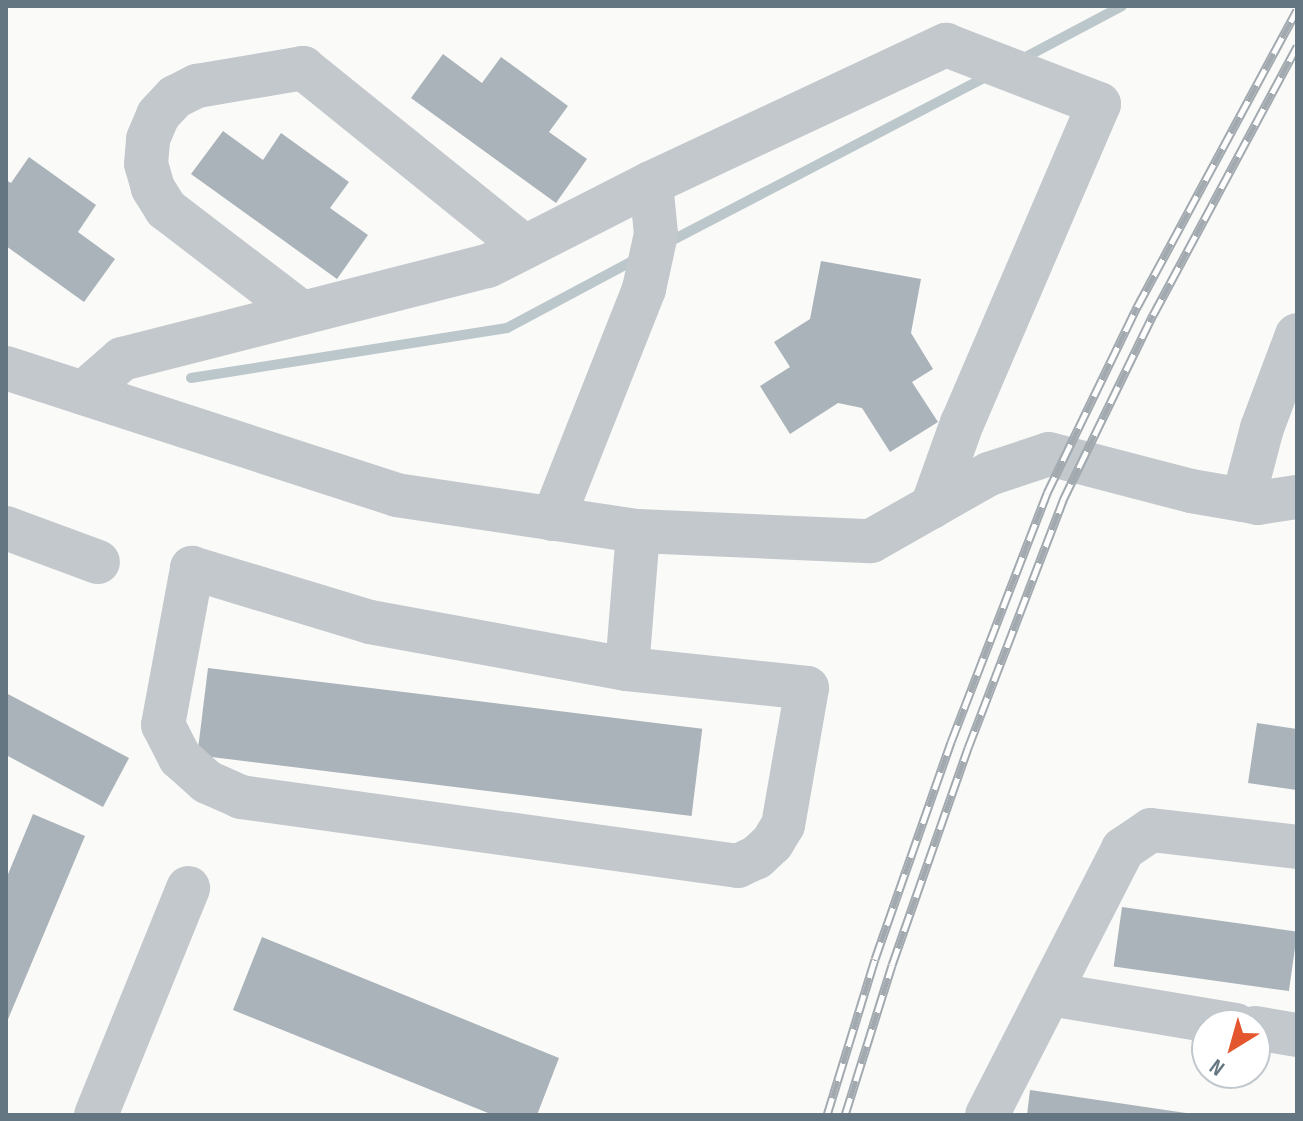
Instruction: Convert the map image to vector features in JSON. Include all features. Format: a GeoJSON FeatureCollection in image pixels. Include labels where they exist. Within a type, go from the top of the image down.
{"type":"FeatureCollection","features":[{"type":"Feature","properties":{"kind":"street"},"geometry":{"type":"LineString","coordinates":[[83,393],[122,359],[488,266],[651,183],[946,45],[1099,104],[962,423],[932,507]]}},
{"type":"Feature","properties":{"kind":"street"},"geometry":{"type":"LineString","coordinates":[[302,313],[166,209],[153,188],[146,164],[148,139],[158,115],[175,97],[197,86],[303,68],[525,247]]}},
{"type":"Feature","properties":{"kind":"street"},"geometry":{"type":"LineString","coordinates":[[553,519],[644,289],[656,234],[651,183]]}},
{"type":"Feature","properties":{"kind":"street"},"geometry":{"type":"LineString","coordinates":[[1243,500],[1262,428],[1297,335]]}},
{"type":"Feature","properties":{"kind":"street"},"geometry":{"type":"LineString","coordinates":[[6,368],[396,495],[638,531],[871,541],[989,474],[1049,454],[1191,491],[1258,503],[1297,497]]}},
{"type":"Feature","properties":{"kind":"street"},"geometry":{"type":"LineString","coordinates":[[6,528],[98,562]]}},
{"type":"Feature","properties":{"kind":"street"},"geometry":{"type":"LineString","coordinates":[[627,669],[638,531]]}},
{"type":"Feature","properties":{"kind":"street"},"geometry":{"type":"LineString","coordinates":[[192,568],[370,622],[627,669],[807,688],[783,825],[772,843],[757,857],[738,866],[241,797],[207,782],[180,758],[163,725],[192,568]]}},
{"type":"Feature","properties":{"kind":"street"},"geometry":{"type":"LineString","coordinates":[[987,1115],[1123,849],[1151,830],[1297,847]]}},
{"type":"Feature","properties":{"kind":"street"},"geometry":{"type":"LineString","coordinates":[[96,1115],[188,888]]}},
{"type":"Feature","properties":{"kind":"street"},"geometry":{"type":"LineString","coordinates":[[1050,994],[1191,1018]]}},
{"type":"Feature","properties":{"kind":"street"},"geometry":{"type":"LineString","coordinates":[[1271,1031],[1297,1035]]}},
{"type":"Feature","properties":{"kind":"building"},"geometry":{"type":"Polygon","coordinates":[[[443,54],[482,83],[501,57],[568,106],[549,132],[587,159],[556,203],[411,98],[443,54]]]}},
{"type":"Feature","properties":{"kind":"building"},"geometry":{"type":"Polygon","coordinates":[[[223,131],[263,160],[281,133],[349,182],[330,208],[368,235],[337,279],[191,174],[223,131]]]}},
{"type":"Feature","properties":{"kind":"building"},"geometry":{"type":"Polygon","coordinates":[[[29,157],[96,205],[78,232],[115,259],[84,302],[6,246],[6,180],[11,183],[29,157]]]}},
{"type":"Feature","properties":{"kind":"building"},"geometry":{"type":"Polygon","coordinates":[[[821,261],[921,279],[911,333],[933,369],[912,382],[938,422],[890,452],[862,408],[838,403],[790,434],[760,386],[790,367],[774,342],[810,319],[821,261]]]}},
{"type":"Feature","properties":{"kind":"building"},"geometry":{"type":"Polygon","coordinates":[[[208,668],[702,729],[692,816],[197,755],[208,668]]]}},
{"type":"Feature","properties":{"kind":"building"},"geometry":{"type":"Polygon","coordinates":[[[6,693],[129,758],[103,807],[6,755],[6,693]]]}},
{"type":"Feature","properties":{"kind":"building"},"geometry":{"type":"Polygon","coordinates":[[[1257,723],[1297,729],[1297,790],[1248,783],[1257,723]]]}},
{"type":"Feature","properties":{"kind":"building"},"geometry":{"type":"Polygon","coordinates":[[[33,814],[85,836],[6,1024],[6,879],[33,814]]]}},
{"type":"Feature","properties":{"kind":"building"},"geometry":{"type":"Polygon","coordinates":[[[1122,907],[1297,932],[1289,991],[1114,966],[1122,907]]]}},
{"type":"Feature","properties":{"kind":"building"},"geometry":{"type":"Polygon","coordinates":[[[262,937],[559,1058],[537,1115],[493,1115],[233,1010],[262,937]]]}},
{"type":"Feature","properties":{"kind":"building"},"geometry":{"type":"Polygon","coordinates":[[[1030,1090],[1186,1113],[1186,1115],[1027,1115],[1030,1090]]]}},
{"type":"Feature","properties":{"kind":"waterway"},"geometry":{"type":"LineString","coordinates":[[1022,59],[1122,6]]}},
{"type":"Feature","properties":{"kind":"waterway"},"geometry":{"type":"LineString","coordinates":[[667,243],[990,75]]}},
{"type":"Feature","properties":{"kind":"waterway"},"geometry":{"type":"LineString","coordinates":[[191,378],[507,328],[638,258]]}},
{"type":"Feature","properties":{"kind":"railway"},"geometry":{"type":"LineString","coordinates":[[827,1115],[875,959],[951,742],[1047,493],[1137,307],[1297,10]]}},
{"type":"Feature","properties":{"kind":"railway"},"geometry":{"type":"LineString","coordinates":[[845,1115],[892,965],[968,748],[1063,500],[1153,315],[1297,46]]}}]}
